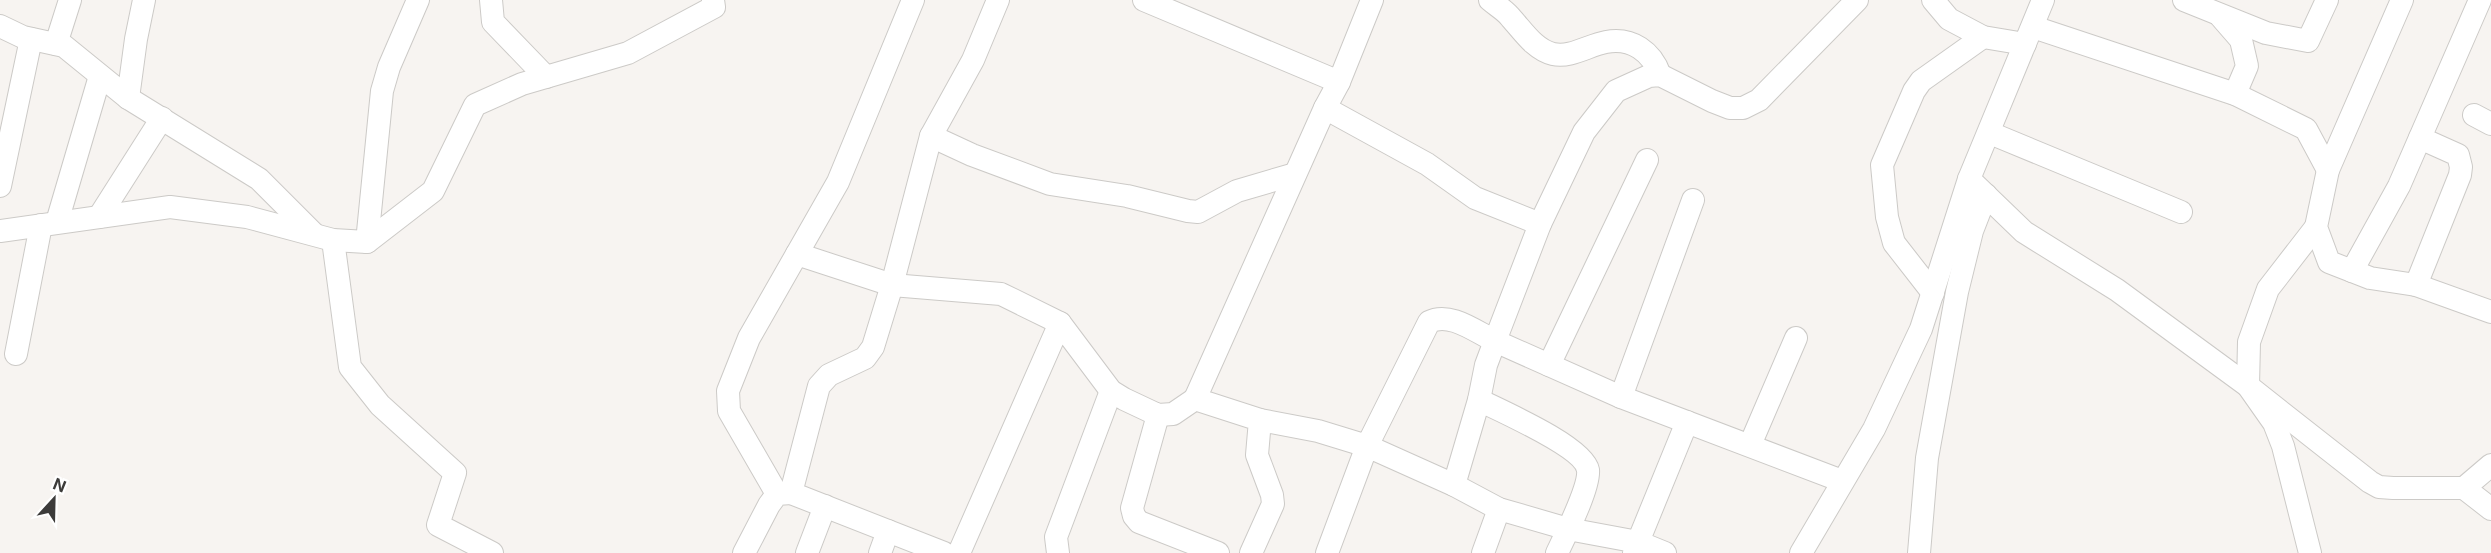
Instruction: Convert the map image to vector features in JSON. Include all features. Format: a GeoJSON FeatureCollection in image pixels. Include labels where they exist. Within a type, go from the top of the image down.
{"type":"FeatureCollection","features":[{"type":"Feature","properties":{"kind":"street"},"geometry":{"type":"LineString","coordinates":[[56,44],[70,0]]}},
{"type":"Feature","properties":{"kind":"street"},"geometry":{"type":"LineString","coordinates":[[128,98],[144,0]]}},
{"type":"Feature","properties":{"kind":"street"},"geometry":{"type":"LineString","coordinates":[[367,242],[384,79],[418,0]]}},
{"type":"Feature","properties":{"kind":"street"},"geometry":{"type":"LineString","coordinates":[[491,0],[493,22],[546,77]]}},
{"type":"Feature","properties":{"kind":"street"},"geometry":{"type":"LineString","coordinates":[[0,231],[170,207],[247,217],[324,237],[367,242],[433,191],[475,105],[522,84],[628,53],[714,7],[713,0]]}},
{"type":"Feature","properties":{"kind":"street"},"geometry":{"type":"LineString","coordinates":[[913,0],[838,182],[749,338],[728,391],[729,411],[784,494],[825,506],[944,553]]}},
{"type":"Feature","properties":{"kind":"street"},"geometry":{"type":"LineString","coordinates":[[744,553],[769,505],[784,494],[819,386],[829,375],[865,358],[873,347],[892,285],[931,136],[973,60],[998,0]]}},
{"type":"Feature","properties":{"kind":"street"},"geometry":{"type":"LineString","coordinates":[[1144,0],[1339,81]]}},
{"type":"Feature","properties":{"kind":"street"},"geometry":{"type":"LineString","coordinates":[[797,254],[892,285],[1001,294],[1060,323],[1112,391],[1158,415],[1173,414],[1195,399],[1339,81],[1372,0]]}},
{"type":"Feature","properties":{"kind":"street"},"geometry":{"type":"LineString","coordinates":[[1490,0],[1510,17],[1540,49],[1552,54],[1563,55],[1608,41],[1629,44],[1641,48],[1654,59],[1660,75]]}},
{"type":"Feature","properties":{"kind":"street"},"geometry":{"type":"LineString","coordinates":[[1455,484],[1479,400],[1486,365],[1540,224],[1584,132],[1608,100],[1616,91],[1649,76],[1660,75],[1712,101],[1730,108],[1743,108],[1759,100],[1857,0]]}},
{"type":"Feature","properties":{"kind":"street"},"geometry":{"type":"LineString","coordinates":[[1933,0],[1948,19],[1983,37],[2029,36],[2235,94],[2306,129],[2328,170]]}},
{"type":"Feature","properties":{"kind":"street"},"geometry":{"type":"LineString","coordinates":[[1801,553],[1874,429],[1921,329],[1969,179],[1990,133],[2043,0]]}},
{"type":"Feature","properties":{"kind":"street"},"geometry":{"type":"LineString","coordinates":[[2184,0],[2266,33],[2308,41],[2327,0]]}},
{"type":"Feature","properties":{"kind":"street"},"geometry":{"type":"LineString","coordinates":[[2310,553],[2283,446],[2274,423],[2248,386],[2249,342],[2268,289],[2316,227],[2328,170],[2402,0]]}},
{"type":"Feature","properties":{"kind":"street"},"geometry":{"type":"LineString","coordinates":[[2352,271],[2399,186],[2480,0]]}},
{"type":"Feature","properties":{"kind":"street"},"geometry":{"type":"LineString","coordinates":[[2218,14],[2241,40],[2247,66],[2235,94]]}},
{"type":"Feature","properties":{"kind":"street"},"geometry":{"type":"LineString","coordinates":[[0,26],[31,39],[64,46],[128,98],[259,179],[324,237],[350,367],[380,405],[455,473],[438,525],[492,553]]}},
{"type":"Feature","properties":{"kind":"street"},"geometry":{"type":"LineString","coordinates":[[1933,293],[1894,243],[1887,217],[1882,165],[1914,91],[1921,81],[1983,37]]}},
{"type":"Feature","properties":{"kind":"street"},"geometry":{"type":"LineString","coordinates":[[0,186],[31,39]]}},
{"type":"Feature","properties":{"kind":"street"},"geometry":{"type":"LineString","coordinates":[[16,354],[49,223],[100,76]]}},
{"type":"Feature","properties":{"kind":"street"},"geometry":{"type":"LineString","coordinates":[[1325,108],[1426,164],[1475,198],[1540,224]]}},
{"type":"Feature","properties":{"kind":"street"},"geometry":{"type":"LineString","coordinates":[[99,217],[162,118]]}},
{"type":"Feature","properties":{"kind":"street"},"geometry":{"type":"LineString","coordinates":[[1990,133],[2181,212]]}},
{"type":"Feature","properties":{"kind":"street"},"geometry":{"type":"LineString","coordinates":[[931,136],[972,155],[1050,184],[1127,196],[1188,211],[1198,212],[1237,191],[1295,174]]}},
{"type":"Feature","properties":{"kind":"street"},"geometry":{"type":"LineString","coordinates":[[2416,285],[2460,175],[2461,167],[2458,155],[2420,138]]}},
{"type":"Feature","properties":{"kind":"street"},"geometry":{"type":"LineString","coordinates":[[1549,365],[1647,160]]}},
{"type":"Feature","properties":{"kind":"street"},"geometry":{"type":"LineString","coordinates":[[1969,179],[2024,232],[2106,283],[2248,386],[2379,487],[2464,489],[2491,509]]}},
{"type":"Feature","properties":{"kind":"street"},"geometry":{"type":"LineString","coordinates":[[1919,553],[1926,458],[1954,304],[1972,231],[1986,195]]}},
{"type":"Feature","properties":{"kind":"street"},"geometry":{"type":"LineString","coordinates":[[1621,397],[1693,200]]}},
{"type":"Feature","properties":{"kind":"street"},"geometry":{"type":"LineString","coordinates":[[2316,227],[2329,262],[2370,278],[2416,285],[2491,312]]}},
{"type":"Feature","properties":{"kind":"street"},"geometry":{"type":"LineString","coordinates":[[1327,553],[1367,446],[1429,322],[1436,318],[1452,320],[1621,397],[1842,482]]}},
{"type":"Feature","properties":{"kind":"street"},"geometry":{"type":"LineString","coordinates":[[959,553],[1060,323]]}},
{"type":"Feature","properties":{"kind":"street"},"geometry":{"type":"LineString","coordinates":[[1750,445],[1796,338]]}},
{"type":"Feature","properties":{"kind":"street"},"geometry":{"type":"LineString","coordinates":[[1058,553],[1056,537],[1112,391]]}},
{"type":"Feature","properties":{"kind":"street"},"geometry":{"type":"LineString","coordinates":[[1195,399],[1260,420],[1318,431],[1367,446],[1455,484],[1499,509],[1665,553]]}},
{"type":"Feature","properties":{"kind":"street"},"geometry":{"type":"LineString","coordinates":[[1479,400],[1569,447],[1584,462],[1588,470],[1586,483],[1557,553]]}},
{"type":"Feature","properties":{"kind":"street"},"geometry":{"type":"LineString","coordinates":[[1158,415],[1132,508],[1134,516],[1139,522],[1218,553]]}},
{"type":"Feature","properties":{"kind":"street"},"geometry":{"type":"LineString","coordinates":[[1251,553],[1273,504],[1272,495],[1257,455],[1260,420]]}},
{"type":"Feature","properties":{"kind":"street"},"geometry":{"type":"LineString","coordinates":[[1636,547],[1687,422]]}},
{"type":"Feature","properties":{"kind":"street"},"geometry":{"type":"LineString","coordinates":[[2464,489],[2491,465]]}},
{"type":"Feature","properties":{"kind":"street"},"geometry":{"type":"LineString","coordinates":[[807,553],[825,506]]}},
{"type":"Feature","properties":{"kind":"street"},"geometry":{"type":"LineString","coordinates":[[1483,553],[1499,509]]}},
{"type":"Feature","properties":{"kind":"street"},"geometry":{"type":"LineString","coordinates":[[880,553],[888,531]]}}]}
